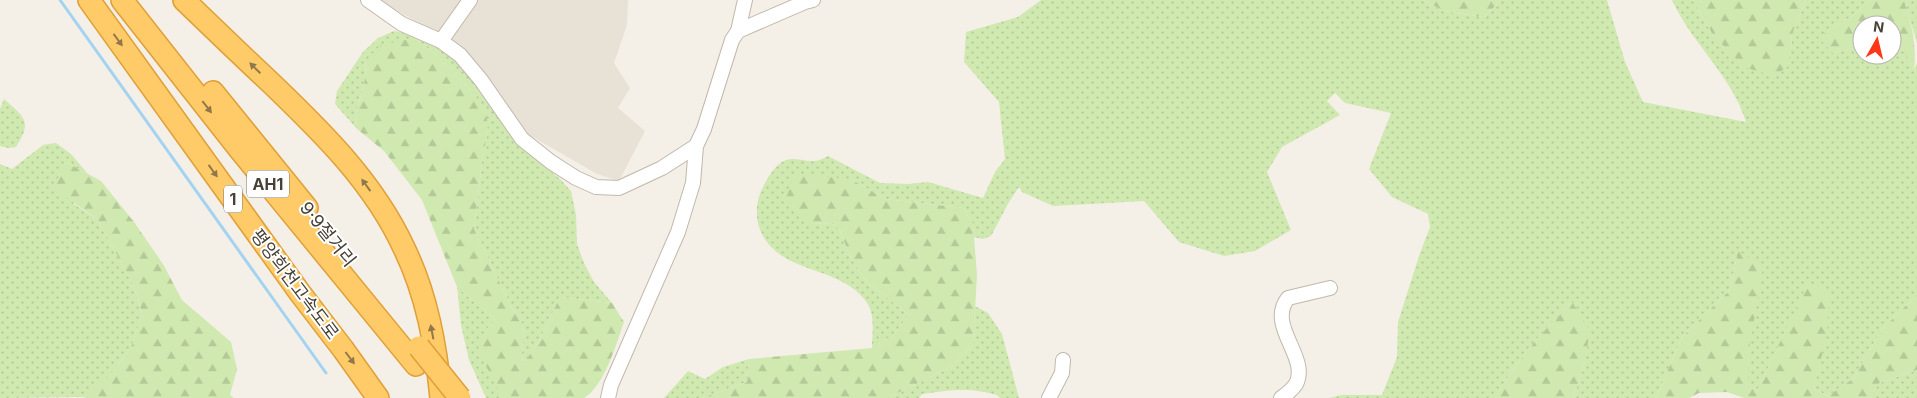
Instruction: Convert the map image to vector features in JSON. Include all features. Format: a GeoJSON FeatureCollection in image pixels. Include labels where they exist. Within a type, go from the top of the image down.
{"type":"FeatureCollection","features":[{"type":"Feature","properties":{"kind":"highway","name":"평양희천고속도로"},"geometry":{"type":"LineString","coordinates":[[89,0],[378,398]]}},
{"type":"Feature","properties":{"kind":"highway","name":"9·9절거리"},"geometry":{"type":"LineString","coordinates":[[122,0],[240,150],[418,356],[460,398]]}},
{"type":"Feature","properties":{"kind":"highway","name":"9·9절거리"},"geometry":{"type":"LineString","coordinates":[[139,0],[418,356],[442,398]]}},
{"type":"Feature","properties":{"kind":"highway"},"geometry":{"type":"LineString","coordinates":[[184,0],[304,115],[348,161],[380,204],[404,247],[417,280],[431,326],[442,398]]}},
{"type":"Feature","properties":{"kind":"street"},"geometry":{"type":"LineString","coordinates":[[368,0],[402,24],[441,41],[460,55],[481,80],[522,139],[551,162],[576,178],[596,187],[619,188],[669,164],[696,146]]}},
{"type":"Feature","properties":{"kind":"street"},"geometry":{"type":"LineString","coordinates":[[441,41],[470,0]]}},
{"type":"Feature","properties":{"kind":"street"},"geometry":{"type":"LineString","coordinates":[[608,398],[611,385],[678,232],[693,183],[696,146],[704,130],[732,40],[738,31],[745,0]]}},
{"type":"Feature","properties":{"kind":"street"},"geometry":{"type":"LineString","coordinates":[[738,31],[813,0]]}},
{"type":"Feature","properties":{"kind":"street"},"geometry":{"type":"LineString","coordinates":[[1282,398],[1292,390],[1297,382],[1298,366],[1283,326],[1281,311],[1284,304],[1288,298],[1330,288]]}},
{"type":"Feature","properties":{"kind":"street"},"geometry":{"type":"LineString","coordinates":[[1049,398],[1062,374],[1063,360]]}},
{"type":"Feature","properties":{"kind":"shaded area"},"geometry":{"type":"Polygon","coordinates":[[[379,0],[628,0],[627,25],[614,63],[630,88],[618,108],[645,131],[619,181],[597,174],[524,132],[457,45],[379,0]]]}},
{"type":"Feature","properties":{"kind":"green space"},"geometry":{"type":"Polygon","coordinates":[[[1041,0],[1423,0],[1444,11],[1484,17],[1501,0],[1607,0],[1625,62],[1643,102],[1746,122],[1740,105],[1722,75],[1680,16],[1672,0],[1693,0],[1713,35],[1790,65],[1792,34],[1806,0],[1867,0],[1868,2],[1852,16],[1819,37],[1833,53],[1852,48],[1852,65],[1902,65],[1902,48],[1914,70],[1917,63],[1917,295],[1882,329],[1854,378],[1828,396],[1814,389],[1819,364],[1808,284],[1757,391],[1747,387],[1749,350],[1738,251],[1730,290],[1682,337],[1656,398],[1573,398],[1585,362],[1572,302],[1530,347],[1495,398],[1329,398],[1341,395],[1382,395],[1397,357],[1398,322],[1430,227],[1428,214],[1392,197],[1369,169],[1391,113],[1345,103],[1335,93],[1327,101],[1340,115],[1282,147],[1267,172],[1291,230],[1255,251],[1224,256],[1179,242],[1144,201],[1053,206],[1022,192],[1019,187],[991,236],[983,239],[974,237],[973,224],[963,208],[885,199],[851,179],[811,224],[833,223],[840,230],[849,254],[865,280],[909,315],[893,335],[872,348],[872,317],[865,300],[853,288],[839,280],[793,262],[779,254],[767,242],[759,227],[757,215],[757,206],[764,185],[773,171],[784,161],[792,159],[816,161],[828,156],[880,183],[908,184],[928,182],[983,198],[995,172],[1005,159],[999,102],[964,62],[966,32],[1018,17],[1041,0]]]}},
{"type":"Feature","properties":{"kind":"green space"},"geometry":{"type":"Polygon","coordinates":[[[1423,0],[1501,0],[1484,17],[1444,11],[1423,0]]]}},
{"type":"Feature","properties":{"kind":"green space"},"geometry":{"type":"Polygon","coordinates":[[[1693,0],[1806,0],[1792,34],[1790,65],[1774,76],[1744,67],[1713,35],[1693,0]]]}},
{"type":"Feature","properties":{"kind":"green space"},"geometry":{"type":"Polygon","coordinates":[[[1867,0],[1908,0],[1905,4],[1913,37],[1915,53],[1914,70],[1902,48],[1902,15],[1853,15],[1868,2],[1867,0]]]}},
{"type":"Feature","properties":{"kind":"green space"},"geometry":{"type":"Polygon","coordinates":[[[1908,0],[1917,0],[1917,43],[1905,4],[1908,0]]]}},
{"type":"Feature","properties":{"kind":"green space"},"geometry":{"type":"Polygon","coordinates":[[[1852,16],[1852,48],[1833,53],[1818,37],[1852,16]]]}},
{"type":"Feature","properties":{"kind":"green space"},"geometry":{"type":"Polygon","coordinates":[[[394,31],[417,35],[421,41],[441,48],[455,58],[478,82],[505,128],[571,191],[576,215],[577,244],[594,282],[612,303],[560,297],[539,341],[523,364],[524,326],[511,306],[474,229],[482,162],[488,131],[473,92],[433,52],[414,38],[366,60],[364,86],[356,112],[357,129],[335,104],[337,91],[363,52],[378,38],[394,31]]]}},
{"type":"Feature","properties":{"kind":"green space"},"geometry":{"type":"Polygon","coordinates":[[[414,38],[433,52],[473,92],[486,111],[488,131],[482,162],[474,229],[511,306],[524,326],[523,364],[539,341],[560,297],[612,303],[624,322],[604,374],[598,384],[584,398],[502,398],[478,349],[486,330],[495,319],[457,287],[422,200],[384,151],[357,129],[356,112],[364,86],[366,60],[381,45],[414,38]]]}},
{"type":"Feature","properties":{"kind":"green space"},"geometry":{"type":"Polygon","coordinates":[[[4,99],[17,110],[24,120],[24,131],[16,147],[0,146],[0,109],[4,99]]]}},
{"type":"Feature","properties":{"kind":"green space"},"geometry":{"type":"Polygon","coordinates":[[[56,143],[71,154],[88,174],[66,162],[74,204],[98,220],[133,284],[142,314],[132,345],[115,370],[86,397],[0,398],[0,164],[12,169],[43,145],[56,143]]]}},
{"type":"Feature","properties":{"kind":"green space"},"geometry":{"type":"Polygon","coordinates":[[[66,162],[101,181],[134,222],[163,264],[182,300],[231,342],[237,369],[230,395],[234,398],[84,398],[115,370],[132,345],[142,313],[133,284],[98,220],[53,188],[66,162]]]}},
{"type":"Feature","properties":{"kind":"green space"},"geometry":{"type":"Polygon","coordinates":[[[794,174],[851,179],[885,199],[963,208],[973,224],[977,275],[973,345],[953,366],[887,398],[702,398],[747,382],[749,359],[872,348],[893,335],[909,315],[865,280],[849,254],[840,230],[833,223],[811,224],[786,199],[794,174]]]}},
{"type":"Feature","properties":{"kind":"green space"},"geometry":{"type":"Polygon","coordinates":[[[1738,251],[1763,267],[1749,350],[1748,387],[1757,391],[1808,283],[1829,290],[1827,333],[1814,389],[1828,396],[1854,378],[1882,329],[1917,295],[1917,370],[1879,383],[1870,398],[1744,398],[1727,392],[1699,393],[1689,398],[1656,398],[1682,337],[1730,290],[1738,251]]]}},
{"type":"Feature","properties":{"kind":"green space"},"geometry":{"type":"Polygon","coordinates":[[[457,287],[495,319],[486,330],[494,379],[502,398],[486,398],[469,360],[461,325],[457,287]]]}},
{"type":"Feature","properties":{"kind":"green space"},"geometry":{"type":"Polygon","coordinates":[[[1572,302],[1590,330],[1585,362],[1573,398],[1495,398],[1530,347],[1572,302]]]}},
{"type":"Feature","properties":{"kind":"green space"},"geometry":{"type":"Polygon","coordinates":[[[975,306],[988,313],[1002,334],[1019,398],[1000,398],[987,392],[960,390],[922,394],[919,398],[887,398],[953,366],[973,345],[975,306]]]}},
{"type":"Feature","properties":{"kind":"green space"},"geometry":{"type":"Polygon","coordinates":[[[749,359],[747,382],[702,398],[664,398],[688,371],[705,379],[723,367],[749,359]]]}},
{"type":"Feature","properties":{"kind":"green space"},"geometry":{"type":"Polygon","coordinates":[[[1917,370],[1917,398],[1870,398],[1879,383],[1917,370]]]}},
{"type":"Feature","properties":{"kind":"waterway"},"geometry":{"type":"LineString","coordinates":[[60,0],[326,373]]}}]}
